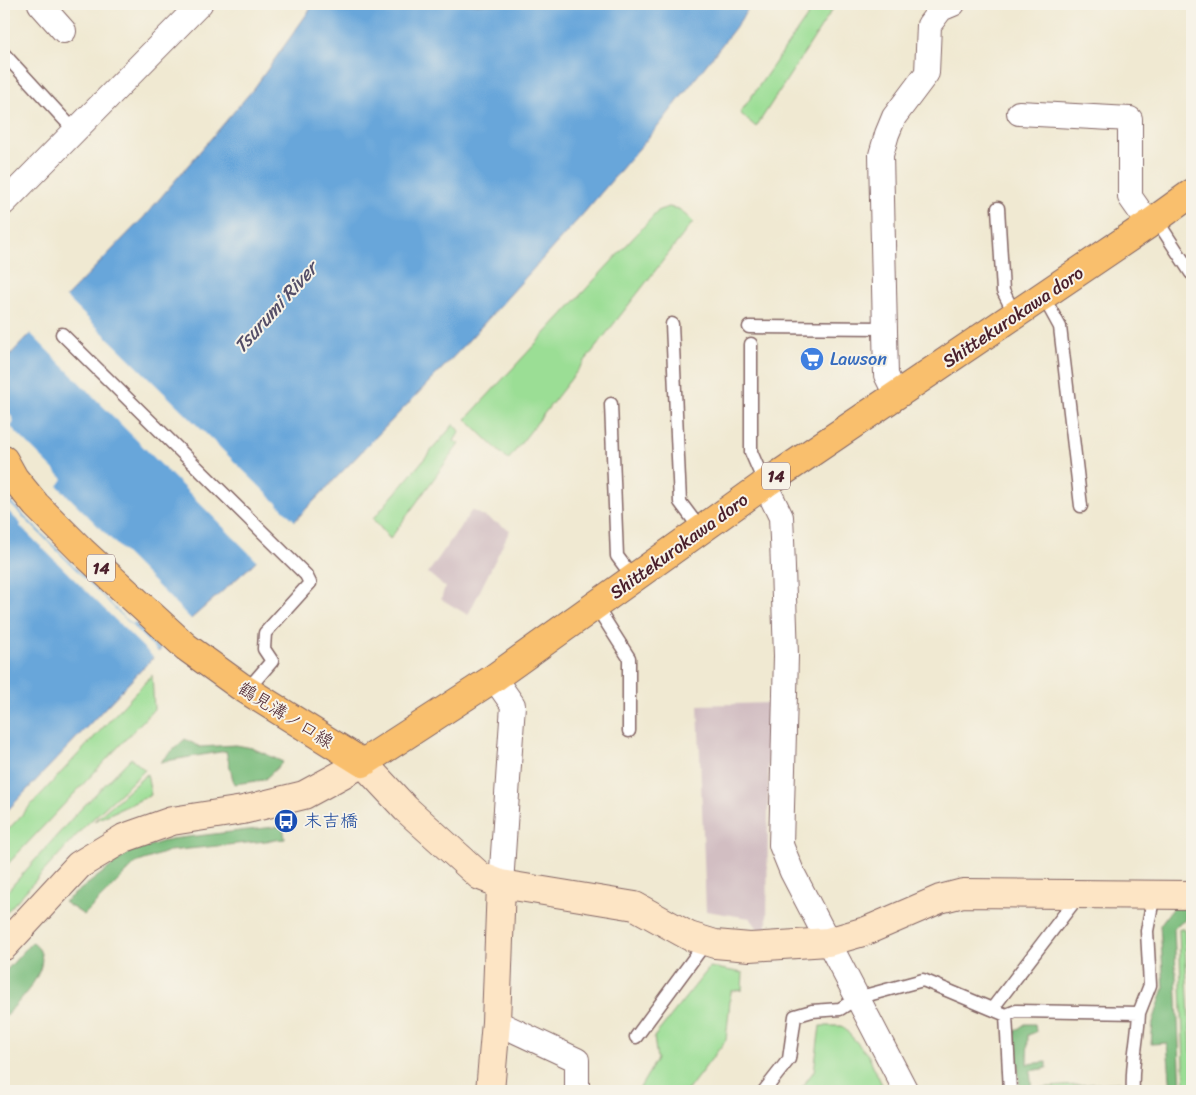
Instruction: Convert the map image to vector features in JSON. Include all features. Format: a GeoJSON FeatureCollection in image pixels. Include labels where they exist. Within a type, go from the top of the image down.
{"type":"FeatureCollection","features":[{"type":"Feature","properties":{"kind":"main road","name":"Shittekurokawa doro"},"geometry":{"type":"LineString","coordinates":[[363,763],[494,678],[765,484],[1192,194]]}},
{"type":"Feature","properties":{"kind":"main road","name":"鶴見溝ノ口線"},"geometry":{"type":"LineString","coordinates":[[4,460],[14,478],[49,518],[186,647],[210,666],[363,763]]}},
{"type":"Feature","properties":{"kind":"street"},"geometry":{"type":"LineString","coordinates":[[40,4],[64,30]]}},
{"type":"Feature","properties":{"kind":"street"},"geometry":{"type":"LineString","coordinates":[[4,203],[200,4]]}},
{"type":"Feature","properties":{"kind":"street"},"geometry":{"type":"LineString","coordinates":[[896,395],[886,375],[881,155],[886,134],[894,117],[927,73],[929,25],[941,9],[953,4]]}},
{"type":"Feature","properties":{"kind":"street"},"geometry":{"type":"LineString","coordinates":[[1019,113],[1130,119],[1130,197],[1152,222]]}},
{"type":"Feature","properties":{"kind":"street"},"geometry":{"type":"LineString","coordinates":[[765,484],[781,517],[782,539],[786,656],[781,845],[792,872],[906,1091]]}},
{"type":"Feature","properties":{"kind":"street"},"geometry":{"type":"LineString","coordinates":[[490,1091],[496,1022],[501,884],[513,705],[494,678]]}},
{"type":"Feature","properties":{"kind":"street"},"geometry":{"type":"LineString","coordinates":[[4,946],[79,865],[124,838],[172,821],[243,810],[304,795],[363,763],[406,809],[480,876],[501,884],[635,906],[689,936],[715,944],[750,947],[828,942],[866,931],[940,899],[963,893],[1192,895]]}},
{"type":"Feature","properties":{"kind":"street"},"geometry":{"type":"LineString","coordinates":[[496,1022],[577,1060],[577,1091]]}},
{"type":"Feature","properties":{"kind":"lane"},"geometry":{"type":"LineString","coordinates":[[4,54],[74,130]]}},
{"type":"Feature","properties":{"kind":"lane"},"geometry":{"type":"LineString","coordinates":[[998,208],[1003,291],[1015,314]]}},
{"type":"Feature","properties":{"kind":"lane"},"geometry":{"type":"LineString","coordinates":[[1152,222],[1192,273]]}},
{"type":"Feature","properties":{"kind":"lane"},"geometry":{"type":"LineString","coordinates":[[1044,296],[1060,327],[1081,506]]}},
{"type":"Feature","properties":{"kind":"lane"},"geometry":{"type":"LineString","coordinates":[[672,324],[680,502],[701,530]]}},
{"type":"Feature","properties":{"kind":"lane"},"geometry":{"type":"LineString","coordinates":[[749,327],[885,328]]}},
{"type":"Feature","properties":{"kind":"lane"},"geometry":{"type":"LineString","coordinates":[[62,334],[306,575],[310,583],[265,633],[264,649],[272,661],[247,690]]}},
{"type":"Feature","properties":{"kind":"lane"},"geometry":{"type":"LineString","coordinates":[[751,344],[751,452],[765,484]]}},
{"type":"Feature","properties":{"kind":"lane"},"geometry":{"type":"LineString","coordinates":[[611,404],[617,556],[634,579]]}},
{"type":"Feature","properties":{"kind":"lane"},"geometry":{"type":"LineString","coordinates":[[596,606],[628,658],[629,731]]}},
{"type":"Feature","properties":{"kind":"lane"},"geometry":{"type":"LineString","coordinates":[[992,1009],[1080,894]]}},
{"type":"Feature","properties":{"kind":"lane"},"geometry":{"type":"LineString","coordinates":[[1133,1091],[1132,1076],[1138,1036],[1139,1013],[1150,985],[1147,930],[1154,894]]}},
{"type":"Feature","properties":{"kind":"lane"},"geometry":{"type":"LineString","coordinates":[[636,1037],[706,942]]}},
{"type":"Feature","properties":{"kind":"lane"},"geometry":{"type":"LineString","coordinates":[[764,1091],[789,1058],[795,1016],[812,1011],[840,1009],[857,998],[923,980],[1006,1015],[1016,1011],[1139,1013]]}},
{"type":"Feature","properties":{"kind":"lane"},"geometry":{"type":"LineString","coordinates":[[1006,1015],[1010,1091]]}},
{"type":"Feature","properties":{"kind":"shaded area"},"geometry":{"type":"Polygon","coordinates":[[[472,510],[510,530],[468,615],[441,599],[445,587],[428,573],[472,510]]]}},
{"type":"Feature","properties":{"kind":"shaded area"},"geometry":{"type":"Polygon","coordinates":[[[769,703],[767,930],[759,930],[750,918],[706,911],[698,705],[769,703]]]}},
{"type":"Feature","properties":{"kind":"green space"},"geometry":{"type":"Polygon","coordinates":[[[816,4],[836,4],[756,127],[740,113],[816,4]]]}},
{"type":"Feature","properties":{"kind":"green space"},"geometry":{"type":"Polygon","coordinates":[[[669,207],[679,209],[693,222],[508,460],[466,419],[659,210],[669,207]]]}},
{"type":"Feature","properties":{"kind":"green space"},"geometry":{"type":"Polygon","coordinates":[[[454,424],[460,431],[454,441],[459,444],[390,539],[373,519],[454,424]]]}},
{"type":"Feature","properties":{"kind":"green space"},"geometry":{"type":"Polygon","coordinates":[[[152,675],[154,709],[4,868],[4,834],[152,675]]]}},
{"type":"Feature","properties":{"kind":"green space"},"geometry":{"type":"Polygon","coordinates":[[[185,739],[200,747],[236,745],[252,748],[283,762],[264,780],[234,784],[226,751],[160,762],[185,739]]]}},
{"type":"Feature","properties":{"kind":"green space"},"geometry":{"type":"Polygon","coordinates":[[[131,758],[145,770],[84,827],[4,915],[4,895],[76,814],[131,758]]]}},
{"type":"Feature","properties":{"kind":"green space"},"geometry":{"type":"Polygon","coordinates":[[[147,774],[151,795],[94,821],[147,774]]]}},
{"type":"Feature","properties":{"kind":"green space"},"geometry":{"type":"Polygon","coordinates":[[[283,826],[285,839],[169,851],[136,863],[84,915],[64,902],[130,852],[171,839],[283,826]]]}},
{"type":"Feature","properties":{"kind":"green space"},"geometry":{"type":"Polygon","coordinates":[[[1174,906],[1187,906],[1185,920],[1174,928],[1181,1091],[1171,1091],[1167,1043],[1151,1044],[1153,1022],[1164,988],[1160,925],[1174,906]]]}},
{"type":"Feature","properties":{"kind":"green space"},"geometry":{"type":"Polygon","coordinates":[[[1179,929],[1184,929],[1192,1091],[1185,1091],[1179,929]]]}},
{"type":"Feature","properties":{"kind":"green space"},"geometry":{"type":"Polygon","coordinates":[[[32,942],[40,951],[42,959],[40,968],[30,987],[4,1018],[4,973],[32,942]]]}},
{"type":"Feature","properties":{"kind":"green space"},"geometry":{"type":"Polygon","coordinates":[[[710,967],[743,973],[742,990],[731,991],[726,1040],[687,1091],[638,1091],[657,1059],[654,1037],[710,967]]]}},
{"type":"Feature","properties":{"kind":"green space"},"geometry":{"type":"Polygon","coordinates":[[[1025,1024],[1035,1024],[1036,1032],[1028,1035],[1027,1064],[1047,1062],[1047,1068],[1030,1071],[1032,1091],[1020,1091],[1015,1031],[1025,1024]]]}},
{"type":"Feature","properties":{"kind":"green space"},"geometry":{"type":"Polygon","coordinates":[[[820,1026],[842,1026],[868,1055],[885,1091],[799,1091],[814,1071],[820,1026]]]}},
{"type":"Feature","properties":{"kind":"green space"},"geometry":{"type":"Polygon","coordinates":[[[1122,1082],[1121,1091],[1035,1091],[1035,1088],[1122,1082]]]}},
{"type":"Feature","properties":{"kind":"water","name":"Tsurumi River"},"geometry":{"type":"Polygon","coordinates":[[[314,4],[751,4],[738,24],[660,124],[583,214],[459,351],[250,567],[184,625],[4,814],[4,361],[144,217],[255,87],[314,4]]]}},
{"type":"Feature","properties":{"kind":"pier"},"geometry":{"type":"Polygon","coordinates":[[[64,295],[297,523],[258,562],[29,332],[64,295]]]}},
{"type":"Feature","properties":{"kind":"pier"},"geometry":{"type":"Polygon","coordinates":[[[4,403],[14,421],[11,427],[63,479],[58,486],[193,621],[163,650],[134,622],[133,626],[4,495],[4,403]]]}},
{"type":"Feature","properties":{"kind":"pier"},"geometry":{"type":"Polygon","coordinates":[[[4,498],[160,654],[155,659],[20,526],[21,524],[4,507],[4,498]]]}},
{"type":"Feature","properties":{"kind":"place","name":"Lawson"},"geometry":{"type":"Point","coordinates":[812,359]}},
{"type":"Feature","properties":{"kind":"place","name":"末吉橋"},"geometry":{"type":"Point","coordinates":[286,821]}}]}
